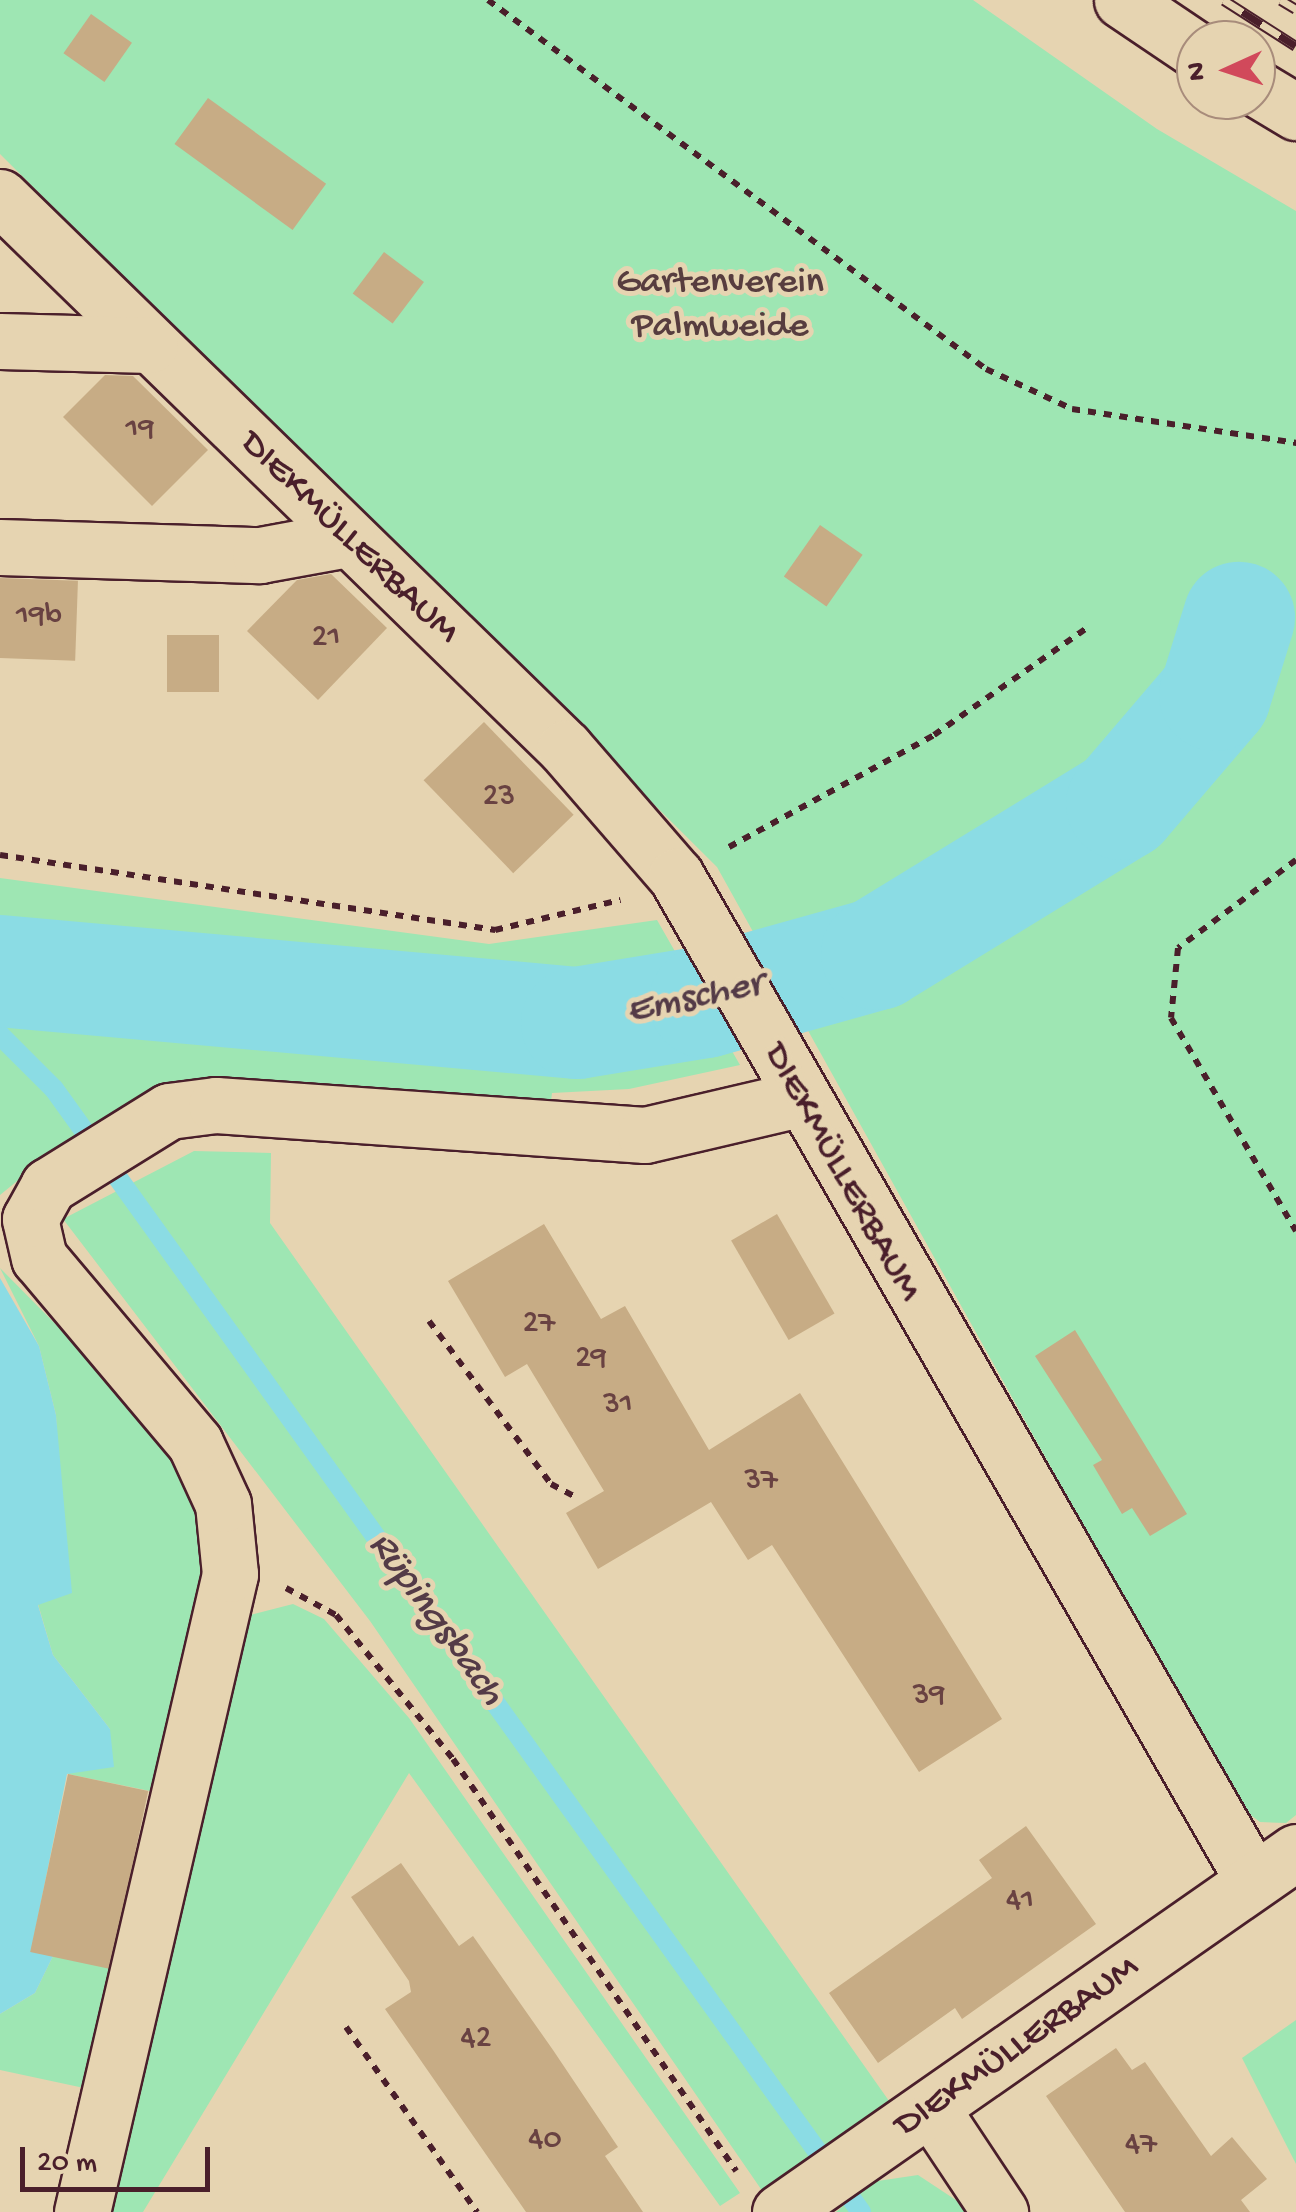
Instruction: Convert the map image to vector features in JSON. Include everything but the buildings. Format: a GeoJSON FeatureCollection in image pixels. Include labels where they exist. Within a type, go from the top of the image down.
{"type":"FeatureCollection","features":[{"type":"Feature","properties":{"kind":"street"},"geometry":{"type":"LineString","coordinates":[[1122,0],[1176,36]]}},
{"type":"Feature","properties":{"kind":"street","name":"DIEKMÜLLERBAUM"},"geometry":{"type":"LineString","coordinates":[[0,197],[347,540],[565,748],[676,876],[798,1098],[1274,1866],[884,2141],[770,2202]]}},
{"type":"Feature","properties":{"kind":"street"},"geometry":{"type":"LineString","coordinates":[[0,342],[150,345]]}},
{"type":"Feature","properties":{"kind":"street"},"geometry":{"type":"LineString","coordinates":[[0,547],[241,555],[347,540]]}},
{"type":"Feature","properties":{"kind":"street"},"geometry":{"type":"LineString","coordinates":[[82,2212],[230,1574],[223,1504],[194,1443],[40,1258],[30,1219],[48,1186],[169,1110],[216,1106],[645,1135],[798,1098]]}},
{"type":"Feature","properties":{"kind":"street"},"geometry":{"type":"LineString","coordinates":[[931,2108],[1000,2212]]}},
{"type":"Feature","properties":{"kind":"path"},"geometry":{"type":"LineString","coordinates":[[488,0],[986,369],[1072,409],[1296,443]]}},
{"type":"Feature","properties":{"kind":"path"},"geometry":{"type":"LineString","coordinates":[[676,876],[934,735],[1088,628]]}},
{"type":"Feature","properties":{"kind":"path"},"geometry":{"type":"LineString","coordinates":[[0,855],[495,930],[552,916]]}},
{"type":"Feature","properties":{"kind":"path"},"geometry":{"type":"LineString","coordinates":[[1296,860],[1178,948],[1171,1018],[1296,1231]]}},
{"type":"Feature","properties":{"kind":"path"},"geometry":{"type":"LineString","coordinates":[[430,1321],[551,1484],[574,1496]]}},
{"type":"Feature","properties":{"kind":"path"},"geometry":{"type":"LineString","coordinates":[[230,1574],[298,1591],[336,1615],[454,1758],[770,2202]]}},
{"type":"Feature","properties":{"kind":"path"},"geometry":{"type":"LineString","coordinates":[[346,2027],[477,2212]]}},
{"type":"Feature","properties":{"kind":"green space","name":"Gartenverein Palmweide"},"geometry":{"type":"Polygon","coordinates":[[[0,0],[973,0],[1157,129],[1296,211],[1296,1815],[1286,1823],[1260,1822],[1240,1807],[717,867],[0,154],[0,0]]]}},
{"type":"Feature","properties":{"kind":"green space"},"geometry":{"type":"Polygon","coordinates":[[[0,878],[489,944],[657,920],[740,1065],[629,1089],[552,1093],[549,1118],[258,1094],[38,1164],[0,1195],[0,878]]]}},
{"type":"Feature","properties":{"kind":"green space"},"geometry":{"type":"Polygon","coordinates":[[[194,1151],[271,1153],[270,1223],[894,2108],[765,2195],[370,1621],[63,1219],[194,1151]]]}},
{"type":"Feature","properties":{"kind":"green space"},"geometry":{"type":"Polygon","coordinates":[[[0,1268],[177,1447],[207,1495],[210,1577],[150,1791],[68,1774],[110,1729],[53,1655],[38,1604],[60,1494],[56,1415],[39,1346],[0,1268]]]}},
{"type":"Feature","properties":{"kind":"green space"},"geometry":{"type":"Polygon","coordinates":[[[293,1604],[324,1619],[409,1718],[740,2193],[720,2206],[409,1773],[143,2212],[98,2212],[242,1617],[293,1604]]]}},
{"type":"Feature","properties":{"kind":"green space"},"geometry":{"type":"Polygon","coordinates":[[[53,1956],[112,1968],[84,2088],[0,2070],[0,2014],[35,1993],[53,1956]]]}},
{"type":"Feature","properties":{"kind":"green space"},"geometry":{"type":"Polygon","coordinates":[[[1296,2020],[1296,2164],[1242,2058],[1296,2020]]]}},
{"type":"Feature","properties":{"kind":"green space"},"geometry":{"type":"Polygon","coordinates":[[[918,2175],[974,2212],[836,2212],[871,2182],[918,2175]]]}},
{"type":"Feature","properties":{"kind":"water"},"geometry":{"type":"Polygon","coordinates":[[[0,1278],[39,1346],[56,1415],[72,1593],[38,1605],[53,1655],[110,1729],[114,1767],[67,1774],[31,1951],[53,1956],[35,1993],[0,2014],[0,1278]]]}},
{"type":"Feature","properties":{"kind":"waterway","name":"Emscher"},"geometry":{"type":"LineString","coordinates":[[0,971],[577,1023],[705,1002],[877,954],[1122,804],[1215,695],[1239,618]]}},
{"type":"Feature","properties":{"kind":"waterway","name":"Rüpingsbach"},"geometry":{"type":"LineString","coordinates":[[0,1035],[54,1089],[861,2212]]}},
{"type":"Feature","properties":{"kind":"railway"},"geometry":{"type":"LineString","coordinates":[[1224,0],[1296,46]]}},
{"type":"Feature","properties":{"kind":"railway"},"geometry":{"type":"LineString","coordinates":[[1281,0],[1296,9]]}}]}
